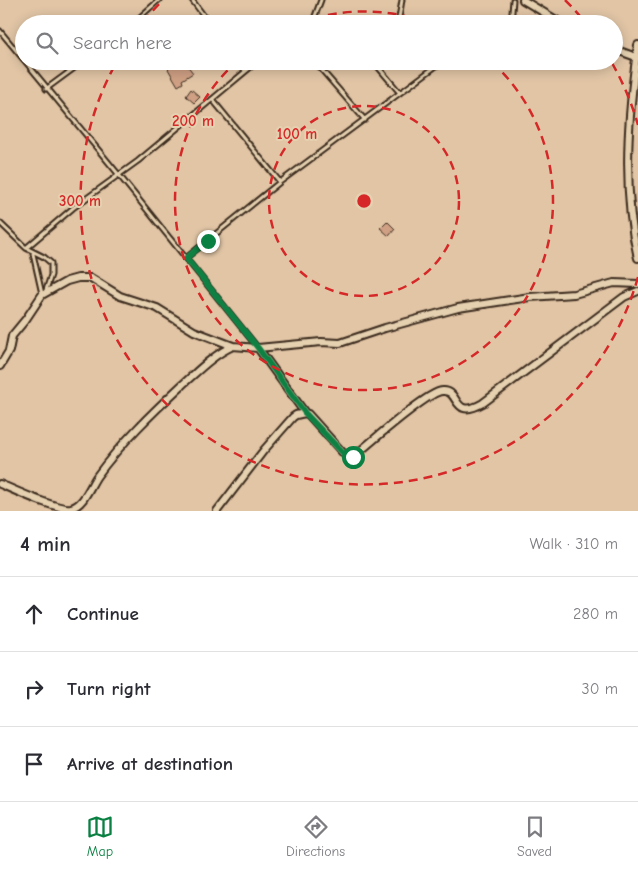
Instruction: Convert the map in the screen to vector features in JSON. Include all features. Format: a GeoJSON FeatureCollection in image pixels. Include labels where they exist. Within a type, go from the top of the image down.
{"type":"FeatureCollection","features":[{"type":"Feature","properties":{"kind":"street"},"geometry":{"type":"LineString","coordinates":[[523,0],[549,15]]}},
{"type":"Feature","properties":{"kind":"street"},"geometry":{"type":"LineString","coordinates":[[638,45],[629,144],[632,222],[638,258]]}},
{"type":"Feature","properties":{"kind":"street"},"geometry":{"type":"LineString","coordinates":[[623,52],[636,57]]}},
{"type":"Feature","properties":{"kind":"street"},"geometry":{"type":"LineString","coordinates":[[0,366],[9,351],[12,336],[44,294],[67,281],[78,278],[91,278],[120,296],[157,308],[194,331],[233,346],[258,348],[321,342],[340,343],[385,328],[458,308],[530,297],[574,294],[614,283],[638,284]]}},
{"type":"Feature","properties":{"kind":"street"},"geometry":{"type":"LineString","coordinates":[[258,348],[305,413],[349,458],[353,457],[425,399],[440,391],[446,391],[452,395],[464,409],[474,408],[483,403],[599,315],[624,297],[638,290]]}},
{"type":"Feature","properties":{"kind":"street"},"geometry":{"type":"LineString","coordinates":[[0,484],[58,507],[70,509],[75,507],[81,502],[96,476],[154,411],[204,365],[222,351],[233,346]]}},
{"type":"Feature","properties":{"kind":"street"},"geometry":{"type":"LineString","coordinates":[[217,511],[264,450],[293,417],[305,413]]}},
{"type":"Feature","properties":{"kind":"lane"},"geometry":{"type":"LineString","coordinates":[[142,15],[160,0]]}},
{"type":"Feature","properties":{"kind":"lane"},"geometry":{"type":"LineString","coordinates":[[192,0],[203,15]]}},
{"type":"Feature","properties":{"kind":"lane"},"geometry":{"type":"LineString","coordinates":[[315,15],[321,0]]}},
{"type":"Feature","properties":{"kind":"lane"},"geometry":{"type":"LineString","coordinates":[[400,15],[402,0]]}},
{"type":"Feature","properties":{"kind":"lane"},"geometry":{"type":"LineString","coordinates":[[512,15],[513,0]]}},
{"type":"Feature","properties":{"kind":"lane"},"geometry":{"type":"LineString","coordinates":[[0,31],[15,50]]}},
{"type":"Feature","properties":{"kind":"lane"},"geometry":{"type":"LineString","coordinates":[[31,70],[119,175],[258,348]]}},
{"type":"Feature","properties":{"kind":"lane"},"geometry":{"type":"LineString","coordinates":[[46,89],[72,70]]}},
{"type":"Feature","properties":{"kind":"lane"},"geometry":{"type":"LineString","coordinates":[[322,70],[365,120]]}},
{"type":"Feature","properties":{"kind":"lane"},"geometry":{"type":"LineString","coordinates":[[381,70],[400,94]]}},
{"type":"Feature","properties":{"kind":"lane"},"geometry":{"type":"LineString","coordinates":[[186,258],[280,182],[431,70]]}},
{"type":"Feature","properties":{"kind":"lane"},"geometry":{"type":"LineString","coordinates":[[26,248],[73,208],[119,175],[245,71]]}},
{"type":"Feature","properties":{"kind":"lane"},"geometry":{"type":"LineString","coordinates":[[212,99],[280,182]]}},
{"type":"Feature","properties":{"kind":"lane"},"geometry":{"type":"LineString","coordinates":[[0,223],[26,248],[48,260],[52,268],[44,294]]}},
{"type":"Feature","properties":{"kind":"lane"},"geometry":{"type":"LineString","coordinates":[[33,253],[44,294]]}},
{"type":"Feature","properties":{"kind":"building"},"geometry":{"type":"Polygon","coordinates":[[[169,70],[191,70],[193,73],[182,80],[183,83],[178,86],[169,70]]]}},
{"type":"Feature","properties":{"kind":"building"},"geometry":{"type":"Polygon","coordinates":[[[191,89],[200,97],[194,103],[186,96],[191,89]]]}},
{"type":"Feature","properties":{"kind":"building"},"geometry":{"type":"Polygon","coordinates":[[[387,221],[395,229],[389,236],[380,228],[387,221]]]}},
{"type":"Feature","properties":{"kind":"route"},"geometry":{"type":"LineString","coordinates":[[208,241],[186,258],[258,348],[305,413],[308,414],[334,445],[349,458],[353,457]]}}]}
